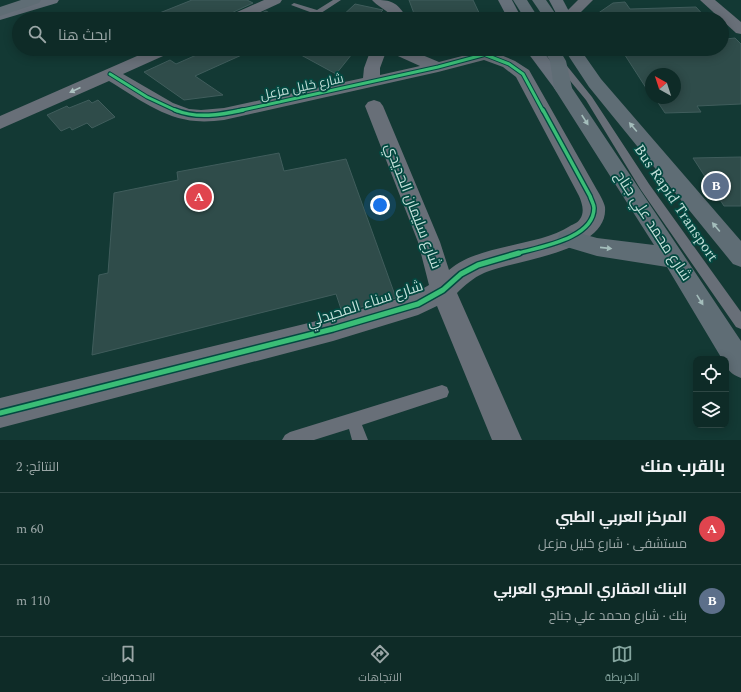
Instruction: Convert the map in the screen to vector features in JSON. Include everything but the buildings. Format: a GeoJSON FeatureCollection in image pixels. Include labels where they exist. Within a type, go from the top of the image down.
{"type":"FeatureCollection","features":[{"type":"Feature","properties":{"kind":"main road"},"geometry":{"type":"LineString","coordinates":[[0,4],[12,0]]}},
{"type":"Feature","properties":{"kind":"main road"},"geometry":{"type":"LineString","coordinates":[[0,12],[34,0]]}},
{"type":"Feature","properties":{"kind":"main road"},"geometry":{"type":"LineString","coordinates":[[13,12],[52,0]]}},
{"type":"Feature","properties":{"kind":"main road"},"geometry":{"type":"LineString","coordinates":[[504,0],[511,12]]}},
{"type":"Feature","properties":{"kind":"main road"},"geometry":{"type":"LineString","coordinates":[[520,0],[528,12]]}},
{"type":"Feature","properties":{"kind":"main road"},"geometry":{"type":"LineString","coordinates":[[539,0],[547,12]]}},
{"type":"Feature","properties":{"kind":"main road"},"geometry":{"type":"LineString","coordinates":[[556,0],[562,12]]}},
{"type":"Feature","properties":{"kind":"main road"},"geometry":{"type":"LineString","coordinates":[[0,16],[12,12]]}},
{"type":"Feature","properties":{"kind":"main road","name":"شارع محمد علي جناح"},"geometry":{"type":"LineString","coordinates":[[538,56],[563,88],[674,258],[741,365]]}},
{"type":"Feature","properties":{"kind":"main road","name":"شارع محمد علي جناح"},"geometry":{"type":"LineString","coordinates":[[554,56],[563,88]]}},
{"type":"Feature","properties":{"kind":"main road"},"geometry":{"type":"LineString","coordinates":[[575,56],[592,91],[741,257]]}},
{"type":"Feature","properties":{"kind":"main road"},"geometry":{"type":"LineString","coordinates":[[582,56],[592,91]]}},
{"type":"Feature","properties":{"kind":"main road"},"geometry":{"type":"LineString","coordinates":[[568,240],[597,247],[634,251],[674,258]]}},
{"type":"Feature","properties":{"kind":"street"},"geometry":{"type":"LineString","coordinates":[[248,12],[275,0]]}},
{"type":"Feature","properties":{"kind":"street"},"geometry":{"type":"LineString","coordinates":[[379,0],[390,6],[395,12]]}},
{"type":"Feature","properties":{"kind":"street"},"geometry":{"type":"LineString","coordinates":[[573,12],[586,0]]}},
{"type":"Feature","properties":{"kind":"street"},"geometry":{"type":"LineString","coordinates":[[707,0],[720,12]]}},
{"type":"Feature","properties":{"kind":"street"},"geometry":{"type":"LineString","coordinates":[[729,15],[741,16]]}},
{"type":"Feature","properties":{"kind":"street"},"geometry":{"type":"LineString","coordinates":[[729,20],[741,30]]}},
{"type":"Feature","properties":{"kind":"street"},"geometry":{"type":"LineString","coordinates":[[0,123],[150,56]]}},
{"type":"Feature","properties":{"kind":"street"},"geometry":{"type":"LineString","coordinates":[[371,82],[372,68],[376,56]]}},
{"type":"Feature","properties":{"kind":"street"},"geometry":{"type":"LineString","coordinates":[[410,56],[438,67]]}},
{"type":"Feature","properties":{"kind":"street","name":"شارع خليل مزعل"},"geometry":{"type":"LineString","coordinates":[[110,74],[162,104],[186,114],[224,114],[438,67],[480,56]]}},
{"type":"Feature","properties":{"kind":"street","name":"شارع سناء المحيدلي"},"geometry":{"type":"LineString","coordinates":[[0,413],[333,329],[418,304],[443,290],[461,274],[478,265],[568,240],[587,227],[592,219],[594,207],[590,196],[524,74],[500,56]]}},
{"type":"Feature","properties":{"kind":"street","name":"شارع سليمان الحديدي"},"geometry":{"type":"LineString","coordinates":[[374,106],[429,242],[443,290],[507,440]]}},
{"type":"Feature","properties":{"kind":"lane"},"geometry":{"type":"LineString","coordinates":[[321,0],[331,5]]}},
{"type":"Feature","properties":{"kind":"lane"},"geometry":{"type":"LineString","coordinates":[[320,12],[338,0]]}},
{"type":"Feature","properties":{"kind":"lane"},"geometry":{"type":"LineString","coordinates":[[294,5],[315,12]]}},
{"type":"Feature","properties":{"kind":"lane","name":"Bus Rapid Transport"},"geometry":{"type":"LineString","coordinates":[[555,56],[592,91],[645,187],[741,323]]}},
{"type":"Feature","properties":{"kind":"lane"},"geometry":{"type":"LineString","coordinates":[[290,440],[442,392]]}},
{"type":"Feature","properties":{"kind":"lane"},"geometry":{"type":"LineString","coordinates":[[353,420],[360,440]]}},
{"type":"Feature","properties":{"kind":"cycle path"},"geometry":{"type":"LineString","coordinates":[[110,74],[147,97],[167,107],[187,114],[201,116],[224,114],[438,67],[479,56]]}},
{"type":"Feature","properties":{"kind":"cycle path"},"geometry":{"type":"LineString","coordinates":[[0,413],[333,329],[418,304],[443,290],[461,274],[478,265],[568,239],[587,227],[592,219],[594,207],[590,196],[523,74],[509,64],[489,56]]}},
{"type":"Feature","properties":{"kind":"place","name":"البنك العقاري المصري العربي"},"geometry":{"type":"Point","coordinates":[716,186]}},
{"type":"Feature","properties":{"kind":"place","name":"المركز العربي الطبي"},"geometry":{"type":"Point","coordinates":[199,197]}}]}
